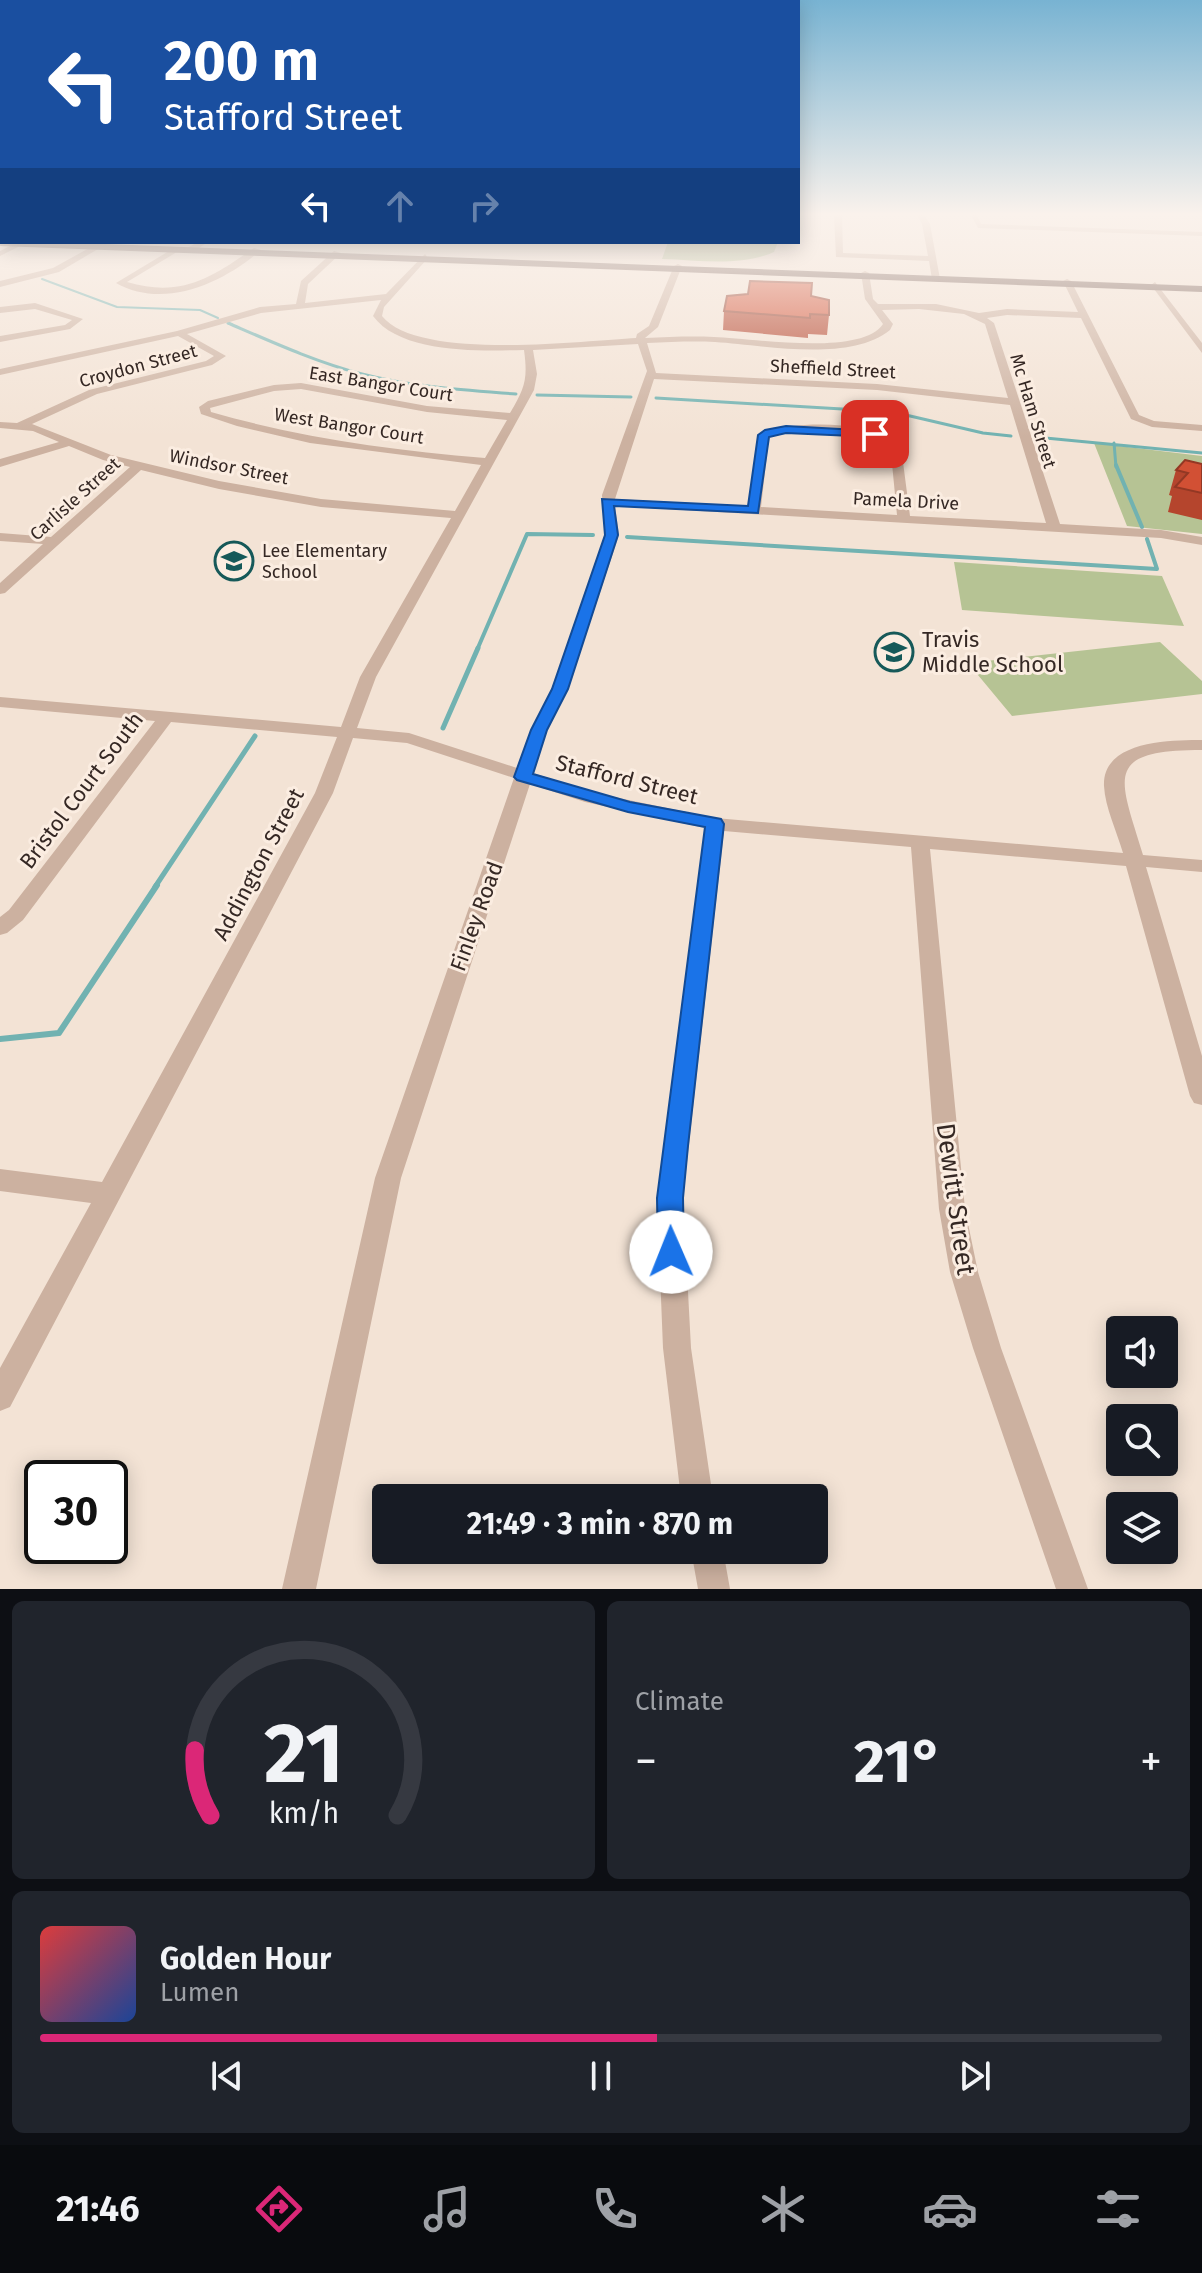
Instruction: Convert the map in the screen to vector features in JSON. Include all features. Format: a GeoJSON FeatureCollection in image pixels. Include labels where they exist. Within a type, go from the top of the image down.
{"type":"FeatureCollection","features":[{"type":"Feature","properties":{"kind":"street"},"geometry":{"type":"LineString","coordinates":[[150,289],[162,292],[184,289]]}},
{"type":"Feature","properties":{"kind":"street"},"geometry":{"type":"LineString","coordinates":[[300,304],[303,289]]}},
{"type":"Feature","properties":{"kind":"street"},"geometry":{"type":"LineString","coordinates":[[396,289],[380,306],[377,316],[388,328],[450,344],[528,346],[705,339],[817,344],[853,342],[870,338],[887,328],[888,324],[867,289]]}},
{"type":"Feature","properties":{"kind":"street"},"geometry":{"type":"LineString","coordinates":[[651,376],[652,365],[640,336],[653,327],[669,289]]}},
{"type":"Feature","properties":{"kind":"street"},"geometry":{"type":"LineString","coordinates":[[1071,289],[1135,417],[1144,422],[1198,428]]}},
{"type":"Feature","properties":{"kind":"street"},"geometry":{"type":"LineString","coordinates":[[1158,289],[1202,350]]}},
{"type":"Feature","properties":{"kind":"street"},"geometry":{"type":"LineString","coordinates":[[0,372],[179,333],[260,310],[390,296]]}},
{"type":"Feature","properties":{"kind":"street"},"geometry":{"type":"LineString","coordinates":[[876,307],[954,310],[979,316],[1007,312],[1084,315]]}},
{"type":"Feature","properties":{"kind":"street"},"geometry":{"type":"LineString","coordinates":[[0,310],[44,308],[74,317],[77,322],[67,327],[0,339]]}},
{"type":"Feature","properties":{"kind":"street","name":"Mc Ham Street"},"geometry":{"type":"LineString","coordinates":[[979,316],[989,323],[1054,527]]}},
{"type":"Feature","properties":{"kind":"street","name":"Croydon Street"},"geometry":{"type":"LineString","coordinates":[[20,426],[93,392],[209,363],[221,356],[179,333]]}},
{"type":"Feature","properties":{"kind":"street","name":"Addington Street"},"geometry":{"type":"LineString","coordinates":[[0,1397],[324,793],[368,677],[531,384],[528,346]]}},
{"type":"Feature","properties":{"kind":"street","name":"Sheffield Street"},"geometry":{"type":"LineString","coordinates":[[651,376],[877,387],[1013,402]]}},
{"type":"Feature","properties":{"kind":"street","name":"Finley Road"},"geometry":{"type":"LineString","coordinates":[[299,1589],[388,1178],[539,730],[560,689],[612,535],[607,502],[651,376]]}},
{"type":"Feature","properties":{"kind":"street","name":"East Bangor Court"},"geometry":{"type":"LineString","coordinates":[[206,414],[204,407],[212,403],[289,386],[427,409],[514,417]]}},
{"type":"Feature","properties":{"kind":"street","name":"West Bangor Court"},"geometry":{"type":"LineString","coordinates":[[206,414],[295,438],[374,451],[489,462]]}},
{"type":"Feature","properties":{"kind":"street","name":"Windsor Street"},"geometry":{"type":"LineString","coordinates":[[0,425],[46,432],[67,443],[138,466],[294,499],[459,515]]}},
{"type":"Feature","properties":{"kind":"street"},"geometry":{"type":"LineString","coordinates":[[754,510],[764,435],[774,430],[803,430],[892,438],[896,441],[904,519]]}},
{"type":"Feature","properties":{"kind":"street"},"geometry":{"type":"LineString","coordinates":[[0,463],[67,443]]}},
{"type":"Feature","properties":{"kind":"street","name":"Carlisle Street"},"geometry":{"type":"LineString","coordinates":[[0,590],[138,466]]}},
{"type":"Feature","properties":{"kind":"street","name":"Pamela Drive"},"geometry":{"type":"LineString","coordinates":[[607,502],[1177,535],[1202,541]]}},
{"type":"Feature","properties":{"kind":"street"},"geometry":{"type":"LineString","coordinates":[[0,537],[55,541]]}},
{"type":"Feature","properties":{"kind":"street","name":"Stafford Street"},"geometry":{"type":"LineString","coordinates":[[1,703],[425,741],[523,777],[628,807],[715,824],[1202,866]]}},
{"type":"Feature","properties":{"kind":"street","name":"Bristol Court South"},"geometry":{"type":"LineString","coordinates":[[0,928],[16,915],[167,716]]}},
{"type":"Feature","properties":{"kind":"street"},"geometry":{"type":"LineString","coordinates":[[1202,745],[1163,746],[1141,751],[1128,758],[1114,776],[1114,794],[1202,1096]]}},
{"type":"Feature","properties":{"kind":"street"},"geometry":{"type":"LineString","coordinates":[[695,1484],[684,1425],[670,1198],[715,824]]}},
{"type":"Feature","properties":{"kind":"street","name":"Dewitt Street"},"geometry":{"type":"LineString","coordinates":[[920,842],[952,1209],[964,1272],[987,1348],[1072,1589]]}},
{"type":"Feature","properties":{"kind":"street"},"geometry":{"type":"LineString","coordinates":[[0,1180],[109,1194]]}},
{"type":"Feature","properties":{"kind":"street"},"geometry":{"type":"LineString","coordinates":[[710,1564],[714,1589]]}},
{"type":"Feature","properties":{"kind":"green space"},"geometry":{"type":"Polygon","coordinates":[[[1094,443],[1202,456],[1202,534],[1127,526],[1094,443]]]}},
{"type":"Feature","properties":{"kind":"green space"},"geometry":{"type":"Polygon","coordinates":[[[954,562],[1162,576],[1184,626],[962,610],[954,562]]]}},
{"type":"Feature","properties":{"kind":"green space"},"geometry":{"type":"Polygon","coordinates":[[[1160,642],[1202,681],[1202,694],[1012,716],[968,663],[1160,642]]]}},
{"type":"Feature","properties":{"kind":"building"},"geometry":{"type":"Polygon","coordinates":[[[749,289],[812,289],[811,296],[829,300],[829,315],[810,314],[810,318],[724,311],[727,296],[748,294],[749,289]]]}},
{"type":"Feature","properties":{"kind":"building"},"geometry":{"type":"Polygon","coordinates":[[[1185,460],[1202,464],[1202,493],[1175,487],[1188,473],[1176,470],[1185,460]]]}},
{"type":"Feature","properties":{"kind":"waterway"},"geometry":{"type":"LineString","coordinates":[[69,289],[117,307],[200,310],[218,318]]}},
{"type":"Feature","properties":{"kind":"waterway"},"geometry":{"type":"LineString","coordinates":[[233,325],[228,323],[311,358],[362,374],[419,385],[516,394]]}},
{"type":"Feature","properties":{"kind":"waterway"},"geometry":{"type":"LineString","coordinates":[[537,395],[631,397]]}},
{"type":"Feature","properties":{"kind":"waterway"},"geometry":{"type":"LineString","coordinates":[[656,398],[893,412],[983,433],[1011,436]]}},
{"type":"Feature","properties":{"kind":"waterway"},"geometry":{"type":"LineString","coordinates":[[1035,437],[1114,445]]}},
{"type":"Feature","properties":{"kind":"waterway"},"geometry":{"type":"LineString","coordinates":[[1114,445],[1202,453]]}},
{"type":"Feature","properties":{"kind":"waterway"},"geometry":{"type":"LineString","coordinates":[[1114,445],[1116,467]]}},
{"type":"Feature","properties":{"kind":"waterway"},"geometry":{"type":"LineString","coordinates":[[1116,465],[1142,527]]}},
{"type":"Feature","properties":{"kind":"waterway"},"geometry":{"type":"LineString","coordinates":[[477,650],[527,534],[593,535]]}},
{"type":"Feature","properties":{"kind":"waterway"},"geometry":{"type":"LineString","coordinates":[[627,537],[1157,569],[1147,539]]}},
{"type":"Feature","properties":{"kind":"waterway"},"geometry":{"type":"LineString","coordinates":[[443,728],[478,648]]}},
{"type":"Feature","properties":{"kind":"waterway"},"geometry":{"type":"LineString","coordinates":[[155,887],[255,736]]}},
{"type":"Feature","properties":{"kind":"waterway"},"geometry":{"type":"LineString","coordinates":[[0,1039],[59,1033],[157,885]]}},
{"type":"Feature","properties":{"kind":"place","name":"Lee Elementary School"},"geometry":{"type":"Point","coordinates":[234,561]}},
{"type":"Feature","properties":{"kind":"place","name":"Travis Middle School"},"geometry":{"type":"Point","coordinates":[894,652]}},
{"type":"Feature","properties":{"kind":"route"},"geometry":{"type":"LineString","coordinates":[[671,1252],[670,1198],[715,824],[591,798],[523,777],[539,730],[560,689],[612,535],[607,502],[754,510],[764,435],[786,429],[875,434]]}}]}
